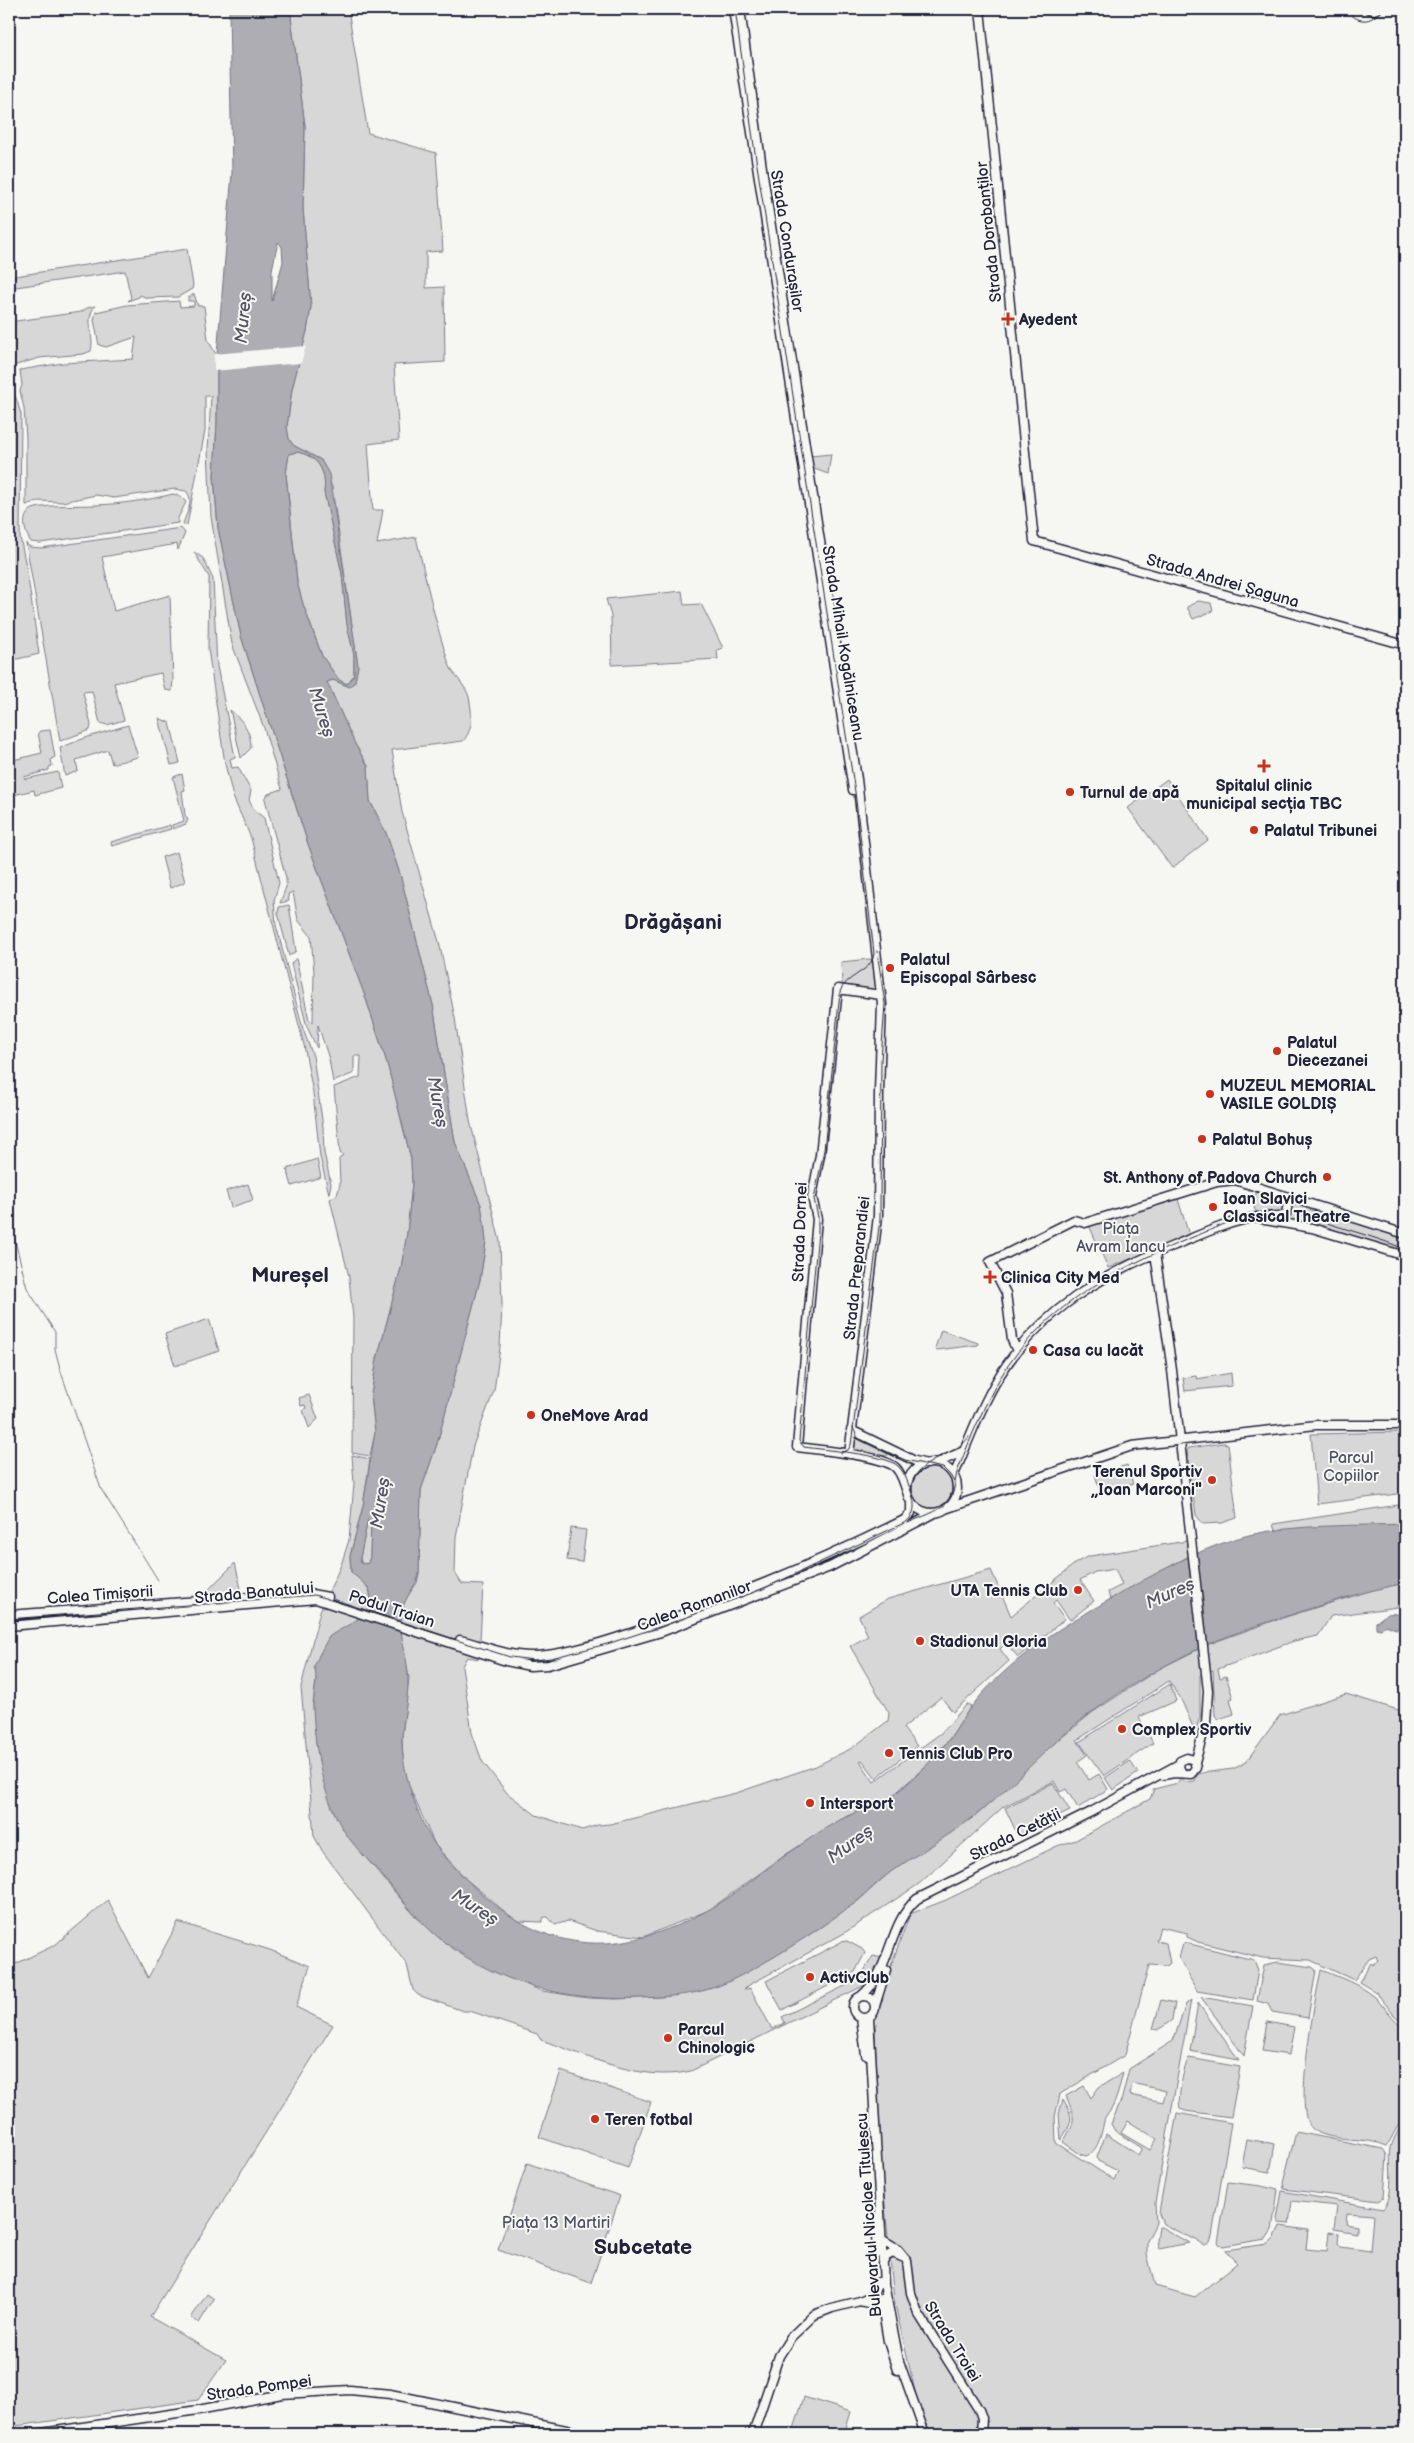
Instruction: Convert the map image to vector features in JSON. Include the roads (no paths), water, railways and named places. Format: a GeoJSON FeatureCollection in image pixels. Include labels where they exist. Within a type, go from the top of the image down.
{"type":"FeatureCollection","features":[{"type":"Feature","properties":{"kind":"main road","name":"Strada Condurașilor"},"geometry":{"type":"LineString","coordinates":[[733,9],[807,477]]}},
{"type":"Feature","properties":{"kind":"main road","name":"Strada Condurașilor"},"geometry":{"type":"LineString","coordinates":[[740,9],[807,477]]}},
{"type":"Feature","properties":{"kind":"main road","name":"Strada Dorobanților"},"geometry":{"type":"LineString","coordinates":[[980,9],[1034,541]]}},
{"type":"Feature","properties":{"kind":"main road"},"geometry":{"type":"LineString","coordinates":[[1369,9],[1377,9]]}},
{"type":"Feature","properties":{"kind":"main road","name":"Strada Mihail Kogălniceanu"},"geometry":{"type":"LineString","coordinates":[[807,477],[841,720],[859,814],[881,995]]}},
{"type":"Feature","properties":{"kind":"main road","name":"Strada Andrei Șaguna"},"geometry":{"type":"LineString","coordinates":[[1034,541],[1405,645]]}},
{"type":"Feature","properties":{"kind":"main road","name":"Strada Dornei"},"geometry":{"type":"LineString","coordinates":[[848,1454],[797,1447],[817,1219],[812,1197],[820,1155],[838,989],[881,995]]}},
{"type":"Feature","properties":{"kind":"main road","name":"Strada Preparandiei"},"geometry":{"type":"LineString","coordinates":[[848,1454],[878,1216],[881,995]]}},
{"type":"Feature","properties":{"kind":"main road"},"geometry":{"type":"LineString","coordinates":[[1017,1351],[1012,1340],[1006,1294],[990,1262],[1072,1221],[1085,1223],[1217,1182],[1235,1180],[1405,1234]]}},
{"type":"Feature","properties":{"kind":"main road"},"geometry":{"type":"LineString","coordinates":[[945,1509],[951,1504],[956,1494],[954,1475],[995,1384],[1017,1351],[1053,1314],[1078,1294],[1106,1277],[1155,1253],[1239,1221],[1258,1217],[1280,1217],[1286,1214],[1288,1203],[1283,1195]]}},
{"type":"Feature","properties":{"kind":"main road"},"geometry":{"type":"LineString","coordinates":[[1258,1217],[1264,1220],[1312,1228],[1405,1256]]}},
{"type":"Feature","properties":{"kind":"main road"},"geometry":{"type":"LineString","coordinates":[[1155,1253],[1172,1370],[1206,1675],[1208,1715],[1193,1772],[1188,1775],[1182,1773],[1179,1764],[1182,1759],[1188,1758],[1201,1741]]}},
{"type":"Feature","properties":{"kind":"main road"},"geometry":{"type":"LineString","coordinates":[[848,1454],[893,1466],[900,1475],[910,1499],[921,1511],[935,1513],[1132,1446],[1316,1426],[1405,1425]]}},
{"type":"Feature","properties":{"kind":"main road"},"geometry":{"type":"LineString","coordinates":[[851,1430],[915,1461],[949,1469],[954,1475]]}},
{"type":"Feature","properties":{"kind":"main road"},"geometry":{"type":"LineString","coordinates":[[1183,1474],[1185,1447],[1196,1438]]}},
{"type":"Feature","properties":{"kind":"main road"},"geometry":{"type":"LineString","coordinates":[[910,1499],[908,1485],[912,1474],[917,1469],[964,1451]]}},
{"type":"Feature","properties":{"kind":"main road","name":"Calea Romanilor"},"geometry":{"type":"LineString","coordinates":[[453,1640],[509,1654],[534,1656],[555,1654],[621,1637],[764,1585],[904,1520],[911,1513],[910,1499]]}},
{"type":"Feature","properties":{"kind":"main road","name":"Calea Romanilor"},"geometry":{"type":"LineString","coordinates":[[453,1640],[525,1666],[543,1666],[572,1659],[661,1632],[764,1594],[830,1567],[935,1513]]}},
{"type":"Feature","properties":{"kind":"main road","name":"Strada Banatului"},"geometry":{"type":"LineString","coordinates":[[192,1602],[310,1593],[324,1598]]}},
{"type":"Feature","properties":{"kind":"main road","name":"Podul Traian"},"geometry":{"type":"LineString","coordinates":[[324,1598],[453,1640]]}},
{"type":"Feature","properties":{"kind":"main road","name":"Strada Banatului"},"geometry":{"type":"LineString","coordinates":[[187,1611],[324,1598]]}},
{"type":"Feature","properties":{"kind":"main road","name":"Calea Timișorii"},"geometry":{"type":"LineString","coordinates":[[9,1615],[192,1602]]}},
{"type":"Feature","properties":{"kind":"main road","name":"Calea Timișorii"},"geometry":{"type":"LineString","coordinates":[[9,1626],[187,1611]]}},
{"type":"Feature","properties":{"kind":"main road"},"geometry":{"type":"LineString","coordinates":[[1188,1758],[1195,1763]]}},
{"type":"Feature","properties":{"kind":"main road","name":"Strada Cetății"},"geometry":{"type":"LineString","coordinates":[[861,1996],[877,1980],[901,1919],[911,1904],[922,1896],[1091,1812],[1179,1764]]}},
{"type":"Feature","properties":{"kind":"main road","name":"Strada Cetății"},"geometry":{"type":"LineString","coordinates":[[1148,1782],[1171,1773],[1182,1773]]}},
{"type":"Feature","properties":{"kind":"main road","name":"Strada Cetății"},"geometry":{"type":"LineString","coordinates":[[864,2018],[874,2012],[901,1919]]}},
{"type":"Feature","properties":{"kind":"main road"},"geometry":{"type":"LineString","coordinates":[[864,2018],[854,2013],[852,2007],[856,1999],[861,1996],[871,1998],[875,2006]]}},
{"type":"Feature","properties":{"kind":"main road","name":"Bulevardul Nicolae Titulescu"},"geometry":{"type":"LineString","coordinates":[[864,2018],[882,2264],[892,2334],[904,2380],[925,2434]]}},
{"type":"Feature","properties":{"kind":"main road","name":"Bulevardul Nicolae Titulescu"},"geometry":{"type":"LineString","coordinates":[[864,2018],[882,2310],[894,2361],[920,2434]]}},
{"type":"Feature","properties":{"kind":"main road"},"geometry":{"type":"LineString","coordinates":[[881,2240],[902,2253],[907,2261]]}},
{"type":"Feature","properties":{"kind":"main road"},"geometry":{"type":"LineString","coordinates":[[882,2264],[887,2256],[893,2253],[907,2261]]}},
{"type":"Feature","properties":{"kind":"main road","name":"Strada Troiei"},"geometry":{"type":"LineString","coordinates":[[907,2261],[914,2304],[979,2410],[982,2418],[981,2434]]}},
{"type":"Feature","properties":{"kind":"main road"},"geometry":{"type":"LineString","coordinates":[[752,2434],[779,2356],[791,2337],[814,2315],[871,2296],[879,2282]]}},
{"type":"Feature","properties":{"kind":"main road"},"geometry":{"type":"LineString","coordinates":[[860,2301],[872,2304],[882,2310]]}},
{"type":"Feature","properties":{"kind":"main road","name":"Strada Pompei"},"geometry":{"type":"LineString","coordinates":[[36,2434],[198,2410],[273,2395],[350,2390],[390,2394],[586,2434]]}},
{"type":"Feature","properties":{"kind":"water","name":"Mureș"},"geometry":{"type":"Polygon","coordinates":[[[229,9],[290,9],[305,126],[303,209],[311,307],[307,331],[292,389],[287,427],[289,439],[293,445],[321,460],[329,474],[358,666],[355,681],[350,687],[333,680],[327,682],[355,744],[368,766],[370,801],[386,833],[400,874],[433,1005],[455,1142],[481,1205],[486,1242],[480,1280],[437,1444],[421,1490],[419,1573],[416,1583],[403,1606],[401,1620],[408,1673],[402,1738],[404,1764],[417,1809],[429,1835],[442,1854],[494,1904],[522,1923],[551,1936],[581,1942],[612,1943],[643,1937],[676,1926],[731,1896],[825,1829],[891,1796],[933,1758],[952,1736],[966,1713],[1010,1666],[1057,1631],[1146,1579],[1207,1549],[1228,1541],[1267,1531],[1306,1527],[1405,1524],[1405,1583],[1341,1599],[1243,1630],[1194,1651],[1149,1675],[1092,1712],[975,1816],[892,1871],[840,1914],[761,1964],[728,1982],[706,1990],[661,1997],[586,1997],[536,1987],[488,1969],[465,1957],[444,1942],[406,1905],[352,1843],[339,1823],[326,1792],[318,1758],[314,1724],[313,1708],[316,1676],[314,1667],[330,1636],[360,1618],[370,1604],[371,1596],[368,1587],[351,1572],[350,1556],[363,1506],[375,1432],[371,1395],[377,1359],[401,1268],[407,1233],[412,1184],[411,1159],[387,1063],[365,996],[308,844],[241,636],[218,528],[214,476],[217,422],[217,355],[232,173],[229,9]],[[278,242],[272,270],[272,301],[283,262],[282,247],[278,242]],[[296,452],[289,454],[286,474],[297,582],[322,656],[339,680],[347,684],[354,675],[354,655],[347,625],[342,574],[324,492],[324,478],[319,466],[310,457],[296,452]],[[368,1519],[360,1558],[361,1563],[365,1564],[368,1563],[370,1557],[371,1522],[368,1519]]]}},
{"type":"Feature","properties":{"kind":"water"},"geometry":{"type":"Polygon","coordinates":[[[1387,1614],[1401,1616],[1404,1621],[1400,1628],[1396,1629],[1385,1625],[1381,1629],[1376,1628],[1376,1622],[1387,1614]]]}},
{"type":"Feature","properties":{"kind":"waterway"},"geometry":{"type":"LineString","coordinates":[[9,1217],[27,1288],[55,1332],[55,1349],[61,1372],[101,1489],[158,1580]]}},
{"type":"Feature","properties":{"kind":"tram line"},"geometry":{"type":"LineString","coordinates":[[9,1619],[315,1595],[510,1657],[534,1660],[551,1658],[607,1644],[763,1589],[906,1522],[912,1516],[914,1505],[912,1494],[905,1476],[898,1466],[881,1458],[804,1447],[799,1441],[818,1232],[818,1217],[814,1199],[824,1150],[840,992],[847,981],[869,965],[874,953],[855,792],[754,146],[735,9]]}},
{"type":"Feature","properties":{"kind":"tram line"},"geometry":{"type":"LineString","coordinates":[[1347,9],[1350,14],[1359,20],[1369,20],[1378,14],[1381,9]]}},
{"type":"Feature","properties":{"kind":"tram line"},"geometry":{"type":"LineString","coordinates":[[841,1453],[848,1450],[851,1445],[880,1219],[881,1061],[885,1004],[877,951]]}},
{"type":"Feature","properties":{"kind":"tram line"},"geometry":{"type":"LineString","coordinates":[[908,1523],[940,1509],[951,1498],[959,1467],[983,1410],[1000,1378],[1018,1352],[1063,1307],[1116,1273],[1145,1258],[1221,1225],[1249,1215],[1279,1211],[1304,1215],[1405,1249]]}},
{"type":"Feature","properties":{"kind":"tram line"},"geometry":{"type":"LineString","coordinates":[[853,1428],[858,1438],[905,1460],[943,1468],[954,1482]]}},
{"type":"Feature","properties":{"kind":"tram line"},"geometry":{"type":"LineString","coordinates":[[911,1490],[913,1480],[918,1472],[934,1460],[954,1450],[969,1437]]}},
{"type":"Feature","properties":{"kind":"railway"},"geometry":{"type":"LineString","coordinates":[[349,2434],[453,2431],[477,2434]]}},
{"type":"Feature","properties":{"kind":"place","name":"Ayedent"},"geometry":{"type":"Point","coordinates":[1008,319]}},
{"type":"Feature","properties":{"kind":"place","name":"Spitalul clinic municipal secția TBC"},"geometry":{"type":"Point","coordinates":[1264,766]}},
{"type":"Feature","properties":{"kind":"place","name":"Turnul de apă"},"geometry":{"type":"Point","coordinates":[1070,792]}},
{"type":"Feature","properties":{"kind":"place","name":"Palatul Tribunei"},"geometry":{"type":"Point","coordinates":[1254,830]}},
{"type":"Feature","properties":{"kind":"place","name":"Palatul Episcopal Sârbesc"},"geometry":{"type":"Point","coordinates":[890,968]}},
{"type":"Feature","properties":{"kind":"place","name":"Palatul Diecezanei"},"geometry":{"type":"Point","coordinates":[1277,1051]}},
{"type":"Feature","properties":{"kind":"place","name":"MUZEUL MEMORIAL VASILE GOLDIȘ"},"geometry":{"type":"Point","coordinates":[1210,1094]}},
{"type":"Feature","properties":{"kind":"place","name":"Palatul Bohuș"},"geometry":{"type":"Point","coordinates":[1202,1139]}},
{"type":"Feature","properties":{"kind":"place","name":"St. Anthony of Padova Church"},"geometry":{"type":"Point","coordinates":[1327,1177]}},
{"type":"Feature","properties":{"kind":"place","name":"Ioan Slavici Classical Theatre"},"geometry":{"type":"Point","coordinates":[1213,1207]}},
{"type":"Feature","properties":{"kind":"place","name":"Clinica City Med"},"geometry":{"type":"Point","coordinates":[990,1277]}},
{"type":"Feature","properties":{"kind":"place","name":"Casa cu lacăt"},"geometry":{"type":"Point","coordinates":[1033,1350]}},
{"type":"Feature","properties":{"kind":"place","name":"OneMove Arad"},"geometry":{"type":"Point","coordinates":[531,1415]}},
{"type":"Feature","properties":{"kind":"place","name":"Terenul Sportiv ,,Ioan Marconi\""},"geometry":{"type":"Point","coordinates":[1212,1480]}},
{"type":"Feature","properties":{"kind":"place","name":"UTA Tennis Club"},"geometry":{"type":"Point","coordinates":[1078,1590]}},
{"type":"Feature","properties":{"kind":"place","name":"Stadionul Gloria"},"geometry":{"type":"Point","coordinates":[920,1641]}},
{"type":"Feature","properties":{"kind":"place","name":"Complex Sportiv"},"geometry":{"type":"Point","coordinates":[1122,1729]}},
{"type":"Feature","properties":{"kind":"place","name":"Tennis Club Pro"},"geometry":{"type":"Point","coordinates":[889,1753]}},
{"type":"Feature","properties":{"kind":"place","name":"Intersport"},"geometry":{"type":"Point","coordinates":[810,1803]}},
{"type":"Feature","properties":{"kind":"place","name":"ActivClub"},"geometry":{"type":"Point","coordinates":[810,1977]}},
{"type":"Feature","properties":{"kind":"place","name":"Parcul Chinologic"},"geometry":{"type":"Point","coordinates":[668,2038]}},
{"type":"Feature","properties":{"kind":"place","name":"Teren fotbal"},"geometry":{"type":"Point","coordinates":[595,2119]}},
{"type":"Feature","properties":{"kind":"district","name":"Drăgășani"},"geometry":{"type":"Point","coordinates":[673,922]}},
{"type":"Feature","properties":{"kind":"district","name":"Mureșel"},"geometry":{"type":"Point","coordinates":[290,1275]}},
{"type":"Feature","properties":{"kind":"district","name":"Subcetate"},"geometry":{"type":"Point","coordinates":[643,2247]}},
{"type":"Feature","properties":{"kind":"park label","name":"Piața Avram Iancu"},"geometry":{"type":"Point","coordinates":[1121,1237]}},
{"type":"Feature","properties":{"kind":"park label","name":"Parcul Copiilor"},"geometry":{"type":"Point","coordinates":[1351,1466]}},
{"type":"Feature","properties":{"kind":"park label","name":"Piața 13 Martiri"},"geometry":{"type":"Point","coordinates":[556,2222]}}]}
